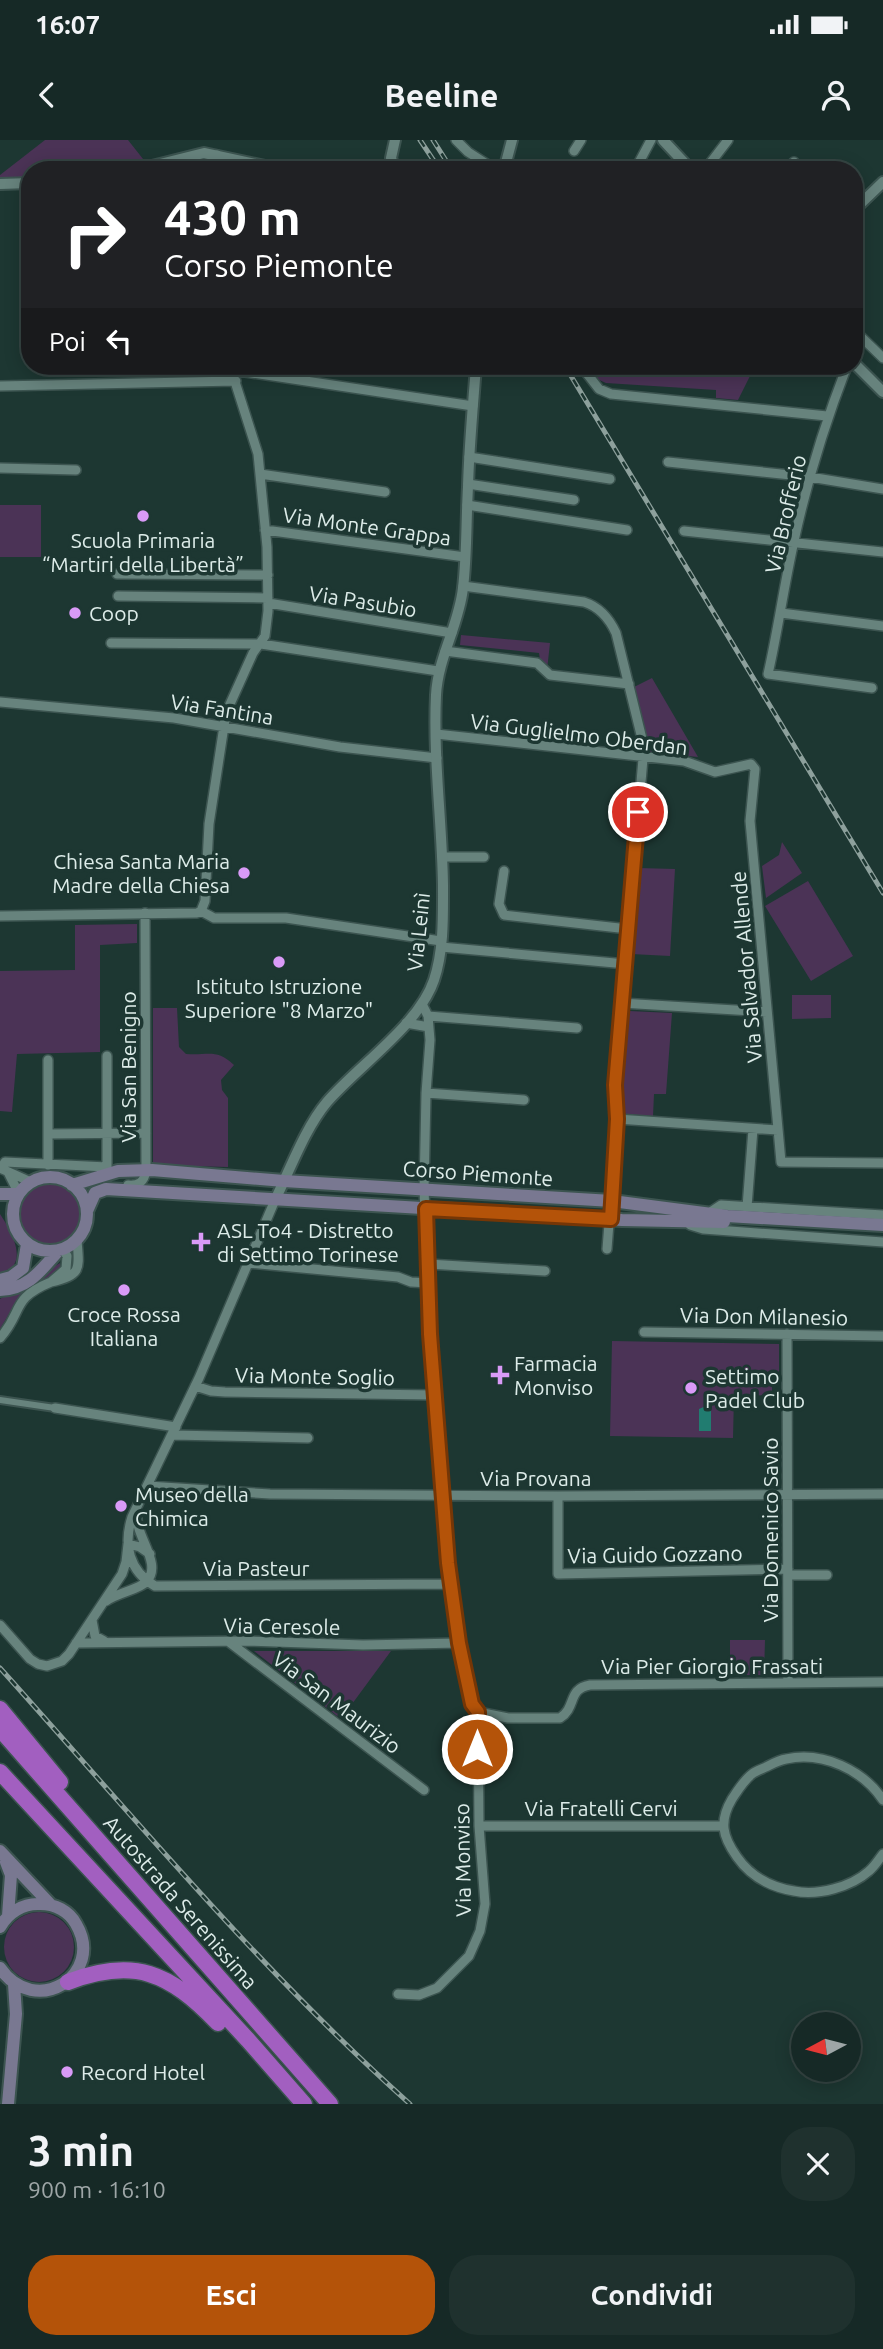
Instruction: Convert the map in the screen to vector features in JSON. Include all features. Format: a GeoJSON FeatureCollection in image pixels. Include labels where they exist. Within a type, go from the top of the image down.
{"type":"FeatureCollection","features":[{"type":"Feature","properties":{"kind":"highway"},"geometry":{"type":"LineString","coordinates":[[0,1709],[313,2085]]}},
{"type":"Feature","properties":{"kind":"highway","name":"Autostrada Serenissima"},"geometry":{"type":"LineString","coordinates":[[0,1729],[330,2104]]}},
{"type":"Feature","properties":{"kind":"highway","name":"Autostrada Serenissima"},"geometry":{"type":"LineString","coordinates":[[0,1772],[248,2040],[301,2104]]}},
{"type":"Feature","properties":{"kind":"highway"},"geometry":{"type":"LineString","coordinates":[[68,1982],[101,1970],[131,1969],[168,1982],[205,2010],[301,2104]]}},
{"type":"Feature","properties":{"kind":"main road","name":"Corso Piemonte"},"geometry":{"type":"LineString","coordinates":[[72,1185],[118,1171],[146,1171],[612,1201],[709,1213],[883,1225]]}},
{"type":"Feature","properties":{"kind":"main road"},"geometry":{"type":"LineString","coordinates":[[61,1249],[48,1251],[27,1244],[15,1228],[13,1219],[13,1210],[19,1194],[31,1182],[52,1177],[72,1185],[84,1201],[87,1211]]}},
{"type":"Feature","properties":{"kind":"main road","name":"Corso Piemonte"},"geometry":{"type":"LineString","coordinates":[[106,1189],[611,1219],[727,1222],[883,1233]]}},
{"type":"Feature","properties":{"kind":"main road"},"geometry":{"type":"LineString","coordinates":[[0,1290],[18,1288],[38,1276],[61,1249],[77,1240],[83,1231],[87,1211],[95,1193],[106,1189]]}},
{"type":"Feature","properties":{"kind":"main road"},"geometry":{"type":"LineString","coordinates":[[0,1194],[19,1194]]}},
{"type":"Feature","properties":{"kind":"main road"},"geometry":{"type":"LineString","coordinates":[[0,1209],[13,1219]]}},
{"type":"Feature","properties":{"kind":"main road"},"geometry":{"type":"LineString","coordinates":[[0,1280],[11,1277],[23,1268],[27,1244]]}},
{"type":"Feature","properties":{"kind":"main road"},"geometry":{"type":"LineString","coordinates":[[0,1852],[50,1905]]}},
{"type":"Feature","properties":{"kind":"main road"},"geometry":{"type":"LineString","coordinates":[[0,1852],[11,1875],[8,1916]]}},
{"type":"Feature","properties":{"kind":"main road"},"geometry":{"type":"LineString","coordinates":[[0,1927],[8,1916],[21,1907],[35,1903],[50,1905],[63,1910],[74,1919],[83,1945],[77,1971],[68,1982],[49,1991],[25,1990],[5,1976]]}},
{"type":"Feature","properties":{"kind":"main road"},"geometry":{"type":"LineString","coordinates":[[5,1976],[16,2014],[8,2104]]}},
{"type":"Feature","properties":{"kind":"main road"},"geometry":{"type":"LineString","coordinates":[[16,2014],[23,2003],[38,1992]]}},
{"type":"Feature","properties":{"kind":"street"},"geometry":{"type":"LineString","coordinates":[[392,161],[395,140]]}},
{"type":"Feature","properties":{"kind":"street"},"geometry":{"type":"LineString","coordinates":[[456,140],[482,161]]}},
{"type":"Feature","properties":{"kind":"street"},"geometry":{"type":"LineString","coordinates":[[506,161],[512,140]]}},
{"type":"Feature","properties":{"kind":"street"},"geometry":{"type":"LineString","coordinates":[[574,151],[581,140]]}},
{"type":"Feature","properties":{"kind":"street"},"geometry":{"type":"LineString","coordinates":[[640,161],[651,140]]}},
{"type":"Feature","properties":{"kind":"street"},"geometry":{"type":"LineString","coordinates":[[663,140],[683,161]]}},
{"type":"Feature","properties":{"kind":"street"},"geometry":{"type":"LineString","coordinates":[[712,161],[728,140]]}},
{"type":"Feature","properties":{"kind":"street"},"geometry":{"type":"LineString","coordinates":[[170,161],[200,153],[243,161]]}},
{"type":"Feature","properties":{"kind":"street"},"geometry":{"type":"LineString","coordinates":[[214,161],[216,155]]}},
{"type":"Feature","properties":{"kind":"street"},"geometry":{"type":"LineString","coordinates":[[863,203],[883,182]]}},
{"type":"Feature","properties":{"kind":"street"},"geometry":{"type":"LineString","coordinates":[[0,184],[21,183]]}},
{"type":"Feature","properties":{"kind":"street"},"geometry":{"type":"LineString","coordinates":[[863,339],[883,358]]}},
{"type":"Feature","properties":{"kind":"street"},"geometry":{"type":"LineString","coordinates":[[863,372],[883,392]]}},
{"type":"Feature","properties":{"kind":"street"},"geometry":{"type":"LineString","coordinates":[[201,911],[205,901],[209,824],[226,713],[253,653],[265,636],[268,601],[258,454],[234,375]]}},
{"type":"Feature","properties":{"kind":"street"},"geometry":{"type":"LineString","coordinates":[[276,375],[473,406]]}},
{"type":"Feature","properties":{"kind":"street","name":"Via Leinì"},"geometry":{"type":"LineString","coordinates":[[138,1507],[195,1386],[275,1200],[312,1126],[326,1103],[422,1004],[435,979],[441,944],[442,857],[436,734],[438,671],[453,633],[463,586],[475,375]]}},
{"type":"Feature","properties":{"kind":"street"},"geometry":{"type":"LineString","coordinates":[[588,375],[599,389],[611,394],[827,416]]}},
{"type":"Feature","properties":{"kind":"street","name":"Via Brofferio"},"geometry":{"type":"LineString","coordinates":[[843,375],[827,416],[793,542],[768,674],[872,688]]}},
{"type":"Feature","properties":{"kind":"street"},"geometry":{"type":"LineString","coordinates":[[0,386],[236,381]]}},
{"type":"Feature","properties":{"kind":"street"},"geometry":{"type":"LineString","coordinates":[[469,457],[610,479]]}},
{"type":"Feature","properties":{"kind":"street"},"geometry":{"type":"LineString","coordinates":[[668,463],[810,477],[883,489]]}},
{"type":"Feature","properties":{"kind":"street"},"geometry":{"type":"LineString","coordinates":[[0,468],[76,470]]}},
{"type":"Feature","properties":{"kind":"street"},"geometry":{"type":"LineString","coordinates":[[260,474],[385,492]]}},
{"type":"Feature","properties":{"kind":"street"},"geometry":{"type":"LineString","coordinates":[[468,484],[574,500]]}},
{"type":"Feature","properties":{"kind":"street"},"geometry":{"type":"LineString","coordinates":[[467,505],[627,530]]}},
{"type":"Feature","properties":{"kind":"street","name":"Via Monte Grappa"},"geometry":{"type":"LineString","coordinates":[[265,530],[465,557]]}},
{"type":"Feature","properties":{"kind":"street"},"geometry":{"type":"LineString","coordinates":[[684,531],[883,552]]}},
{"type":"Feature","properties":{"kind":"street"},"geometry":{"type":"LineString","coordinates":[[117,574],[268,575]]}},
{"type":"Feature","properties":{"kind":"street"},"geometry":{"type":"LineString","coordinates":[[463,586],[584,602],[598,608],[616,633],[643,739],[615,1085],[617,1119],[607,1248]]}},
{"type":"Feature","properties":{"kind":"street","name":"Via Pasubio"},"geometry":{"type":"LineString","coordinates":[[118,596],[268,601],[453,633]]}},
{"type":"Feature","properties":{"kind":"street"},"geometry":{"type":"LineString","coordinates":[[781,613],[883,626]]}},
{"type":"Feature","properties":{"kind":"street"},"geometry":{"type":"LineString","coordinates":[[111,643],[261,644],[438,671]]}},
{"type":"Feature","properties":{"kind":"street"},"geometry":{"type":"LineString","coordinates":[[445,651],[537,663],[550,675],[629,684]]}},
{"type":"Feature","properties":{"kind":"street","name":"Via Fantina"},"geometry":{"type":"LineString","coordinates":[[0,702],[174,718],[340,747],[437,758]]}},
{"type":"Feature","properties":{"kind":"street","name":"Via Guglielmo Oberdan"},"geometry":{"type":"LineString","coordinates":[[436,734],[684,761],[715,772],[751,764],[755,769]]}},
{"type":"Feature","properties":{"kind":"street","name":"Via Salvador Allende"},"geometry":{"type":"LineString","coordinates":[[755,769],[750,821],[781,1162],[883,1163]]}},
{"type":"Feature","properties":{"kind":"street"},"geometry":{"type":"LineString","coordinates":[[442,857],[484,856]]}},
{"type":"Feature","properties":{"kind":"street"},"geometry":{"type":"LineString","coordinates":[[504,871],[499,904],[504,915],[628,929]]}},
{"type":"Feature","properties":{"kind":"street"},"geometry":{"type":"LineString","coordinates":[[0,916],[201,911],[214,918],[286,918],[441,944],[626,964]]}},
{"type":"Feature","properties":{"kind":"street","name":"Via San Benigno"},"geometry":{"type":"LineString","coordinates":[[106,1189],[114,1184],[139,1184],[143,1182],[146,1171],[145,913]]}},
{"type":"Feature","properties":{"kind":"street"},"geometry":{"type":"LineString","coordinates":[[621,1003],[767,1012]]}},
{"type":"Feature","properties":{"kind":"street","name":"Via Monviso"},"geometry":{"type":"LineString","coordinates":[[398,1994],[419,1996],[437,1988],[469,1956],[480,1931],[485,1904],[479,1826],[478,1712],[472,1704],[450,1584],[435,1395],[424,1189],[429,1021],[422,1004]]}},
{"type":"Feature","properties":{"kind":"street"},"geometry":{"type":"LineString","coordinates":[[406,1023],[429,1021],[577,1028]]}},
{"type":"Feature","properties":{"kind":"street"},"geometry":{"type":"LineString","coordinates":[[19,1194],[3,1169],[5,1162],[107,1167],[107,1056]]}},
{"type":"Feature","properties":{"kind":"street"},"geometry":{"type":"LineString","coordinates":[[48,1060],[48,1165]]}},
{"type":"Feature","properties":{"kind":"street"},"geometry":{"type":"LineString","coordinates":[[426,1093],[524,1100]]}},
{"type":"Feature","properties":{"kind":"street"},"geometry":{"type":"LineString","coordinates":[[617,1119],[778,1130]]}},
{"type":"Feature","properties":{"kind":"street"},"geometry":{"type":"LineString","coordinates":[[747,1207],[753,1129]]}},
{"type":"Feature","properties":{"kind":"street"},"geometry":{"type":"LineString","coordinates":[[48,1134],[146,1133]]}},
{"type":"Feature","properties":{"kind":"street"},"geometry":{"type":"LineString","coordinates":[[3,1169],[31,1182]]}},
{"type":"Feature","properties":{"kind":"street"},"geometry":{"type":"LineString","coordinates":[[709,1213],[721,1205],[883,1215]]}},
{"type":"Feature","properties":{"kind":"street","name":"Corso Piemonte"},"geometry":{"type":"LineString","coordinates":[[674,1221],[703,1229],[883,1242]]}},
{"type":"Feature","properties":{"kind":"street"},"geometry":{"type":"LineString","coordinates":[[0,1338],[30,1292],[51,1282],[72,1277],[77,1272],[77,1240]]}},
{"type":"Feature","properties":{"kind":"street"},"geometry":{"type":"LineString","coordinates":[[51,1282],[66,1269],[67,1256],[61,1249]]}},
{"type":"Feature","properties":{"kind":"street"},"geometry":{"type":"LineString","coordinates":[[248,1263],[398,1277],[411,1282],[429,1283]]}},
{"type":"Feature","properties":{"kind":"street"},"geometry":{"type":"LineString","coordinates":[[428,1264],[545,1270]]}},
{"type":"Feature","properties":{"kind":"street","name":"Via Don Milanesio"},"geometry":{"type":"LineString","coordinates":[[645,1332],[883,1336]]}},
{"type":"Feature","properties":{"kind":"street","name":"Via Domenico Savio"},"geometry":{"type":"LineString","coordinates":[[787,1334],[788,1683]]}},
{"type":"Feature","properties":{"kind":"street","name":"Via Monte Soglio"},"geometry":{"type":"LineString","coordinates":[[195,1386],[225,1392],[435,1395]]}},
{"type":"Feature","properties":{"kind":"street"},"geometry":{"type":"LineString","coordinates":[[0,1400],[174,1431],[308,1438]]}},
{"type":"Feature","properties":{"kind":"street","name":"Via Provana"},"geometry":{"type":"LineString","coordinates":[[148,1486],[270,1494],[883,1494]]}},
{"type":"Feature","properties":{"kind":"street","name":"Via Guido Gozzano"},"geometry":{"type":"LineString","coordinates":[[558,1496],[558,1574],[788,1572]]}},
{"type":"Feature","properties":{"kind":"street"},"geometry":{"type":"LineString","coordinates":[[0,1625],[30,1659],[47,1666],[62,1661],[124,1569],[130,1523],[138,1507]]}},
{"type":"Feature","properties":{"kind":"street"},"geometry":{"type":"LineString","coordinates":[[104,1602],[113,1595],[144,1585],[152,1569],[149,1554],[136,1524],[138,1507]]}},
{"type":"Feature","properties":{"kind":"street"},"geometry":{"type":"LineString","coordinates":[[128,1544],[140,1547],[149,1554]]}},
{"type":"Feature","properties":{"kind":"street"},"geometry":{"type":"LineString","coordinates":[[128,1544],[132,1563],[147,1581]]}},
{"type":"Feature","properties":{"kind":"street"},"geometry":{"type":"LineString","coordinates":[[788,1572],[827,1575]]}},
{"type":"Feature","properties":{"kind":"street","name":"Via Pasteur"},"geometry":{"type":"LineString","coordinates":[[147,1581],[155,1586],[450,1584]]}},
{"type":"Feature","properties":{"kind":"street"},"geometry":{"type":"LineString","coordinates":[[92,1620],[95,1636],[104,1641]]}},
{"type":"Feature","properties":{"kind":"street","name":"Via San Maurizio"},"geometry":{"type":"LineString","coordinates":[[229,1642],[424,1790]]}},
{"type":"Feature","properties":{"kind":"street","name":"Via Ceresole"},"geometry":{"type":"LineString","coordinates":[[76,1643],[459,1643]]}},
{"type":"Feature","properties":{"kind":"street","name":"Via Pier Giorgio Frassati"},"geometry":{"type":"LineString","coordinates":[[478,1712],[508,1718],[560,1718],[568,1713],[576,1691],[581,1686],[590,1685],[883,1682]]}},
{"type":"Feature","properties":{"kind":"street"},"geometry":{"type":"LineString","coordinates":[[883,1800],[873,1784],[855,1771],[836,1763],[802,1757],[784,1759],[752,1773],[726,1809],[722,1826],[733,1852],[746,1870],[775,1886],[797,1892],[835,1889],[869,1871],[883,1854]]}},
{"type":"Feature","properties":{"kind":"street","name":"Via Fratelli Cervi"},"geometry":{"type":"LineString","coordinates":[[479,1826],[722,1826]]}},
{"type":"Feature","properties":{"kind":"shaded area"},"geometry":{"type":"Polygon","coordinates":[[[45,140],[128,140],[145,161],[21,161],[21,177],[0,180],[0,175],[45,140]]]}},
{"type":"Feature","properties":{"kind":"shaded area"},"geometry":{"type":"Polygon","coordinates":[[[595,375],[750,375],[738,400],[716,398],[716,390],[606,383],[595,375]]]}},
{"type":"Feature","properties":{"kind":"shaded area"},"geometry":{"type":"Polygon","coordinates":[[[0,505],[41,505],[41,557],[0,557],[0,505]]]}},
{"type":"Feature","properties":{"kind":"shaded area"},"geometry":{"type":"Polygon","coordinates":[[[461,635],[550,643],[547,670],[539,653],[460,645],[461,635]]]}},
{"type":"Feature","properties":{"kind":"shaded area"},"geometry":{"type":"Polygon","coordinates":[[[652,678],[698,757],[650,752],[634,687],[652,678]]]}},
{"type":"Feature","properties":{"kind":"shaded area"},"geometry":{"type":"Polygon","coordinates":[[[782,842],[802,873],[766,898],[762,866],[779,855],[782,842]]]}},
{"type":"Feature","properties":{"kind":"shaded area"},"geometry":{"type":"Polygon","coordinates":[[[638,868],[675,869],[670,956],[631,954],[638,868]]]}},
{"type":"Feature","properties":{"kind":"shaded area"},"geometry":{"type":"Polygon","coordinates":[[[808,881],[853,956],[811,981],[765,906],[808,881]]]}},
{"type":"Feature","properties":{"kind":"shaded area"},"geometry":{"type":"Polygon","coordinates":[[[137,924],[137,943],[100,945],[100,1052],[17,1054],[12,1112],[0,1111],[0,971],[75,970],[75,925],[137,924]]]}},
{"type":"Feature","properties":{"kind":"shaded area"},"geometry":{"type":"Polygon","coordinates":[[[792,995],[831,995],[831,1018],[792,1019],[792,995]]]}},
{"type":"Feature","properties":{"kind":"shaded area"},"geometry":{"type":"Polygon","coordinates":[[[153,1008],[177,1008],[179,1047],[186,1054],[222,1056],[234,1065],[221,1080],[222,1090],[228,1098],[228,1167],[153,1165],[153,1008]]]}},
{"type":"Feature","properties":{"kind":"shaded area"},"geometry":{"type":"Polygon","coordinates":[[[629,1011],[672,1013],[666,1094],[654,1094],[653,1116],[626,1114],[624,1111],[622,1086],[629,1011]]]}},
{"type":"Feature","properties":{"kind":"shaded area"},"geometry":{"type":"Polygon","coordinates":[[[50,1184],[67,1189],[75,1197],[80,1214],[75,1231],[67,1239],[50,1244],[33,1239],[25,1231],[20,1214],[25,1197],[33,1189],[50,1184]]]}},
{"type":"Feature","properties":{"kind":"shaded area"},"geometry":{"type":"Polygon","coordinates":[[[0,1214],[14,1241],[17,1256],[11,1268],[0,1273],[0,1214]]]}},
{"type":"Feature","properties":{"kind":"shaded area"},"geometry":{"type":"Polygon","coordinates":[[[60,1263],[61,1270],[13,1307],[0,1329],[0,1299],[60,1263]]]}},
{"type":"Feature","properties":{"kind":"shaded area","name":"Settimo Padel Club"},"geometry":{"type":"Polygon","coordinates":[[[612,1341],[779,1344],[779,1381],[772,1382],[772,1395],[734,1396],[733,1438],[610,1436],[612,1341]]]}},
{"type":"Feature","properties":{"kind":"shaded area"},"geometry":{"type":"Polygon","coordinates":[[[706,1406],[711,1409],[711,1431],[699,1431],[699,1409],[706,1406]]]}},
{"type":"Feature","properties":{"kind":"shaded area"},"geometry":{"type":"Polygon","coordinates":[[[730,1640],[765,1640],[764,1675],[730,1675],[730,1640]]]}},
{"type":"Feature","properties":{"kind":"shaded area"},"geometry":{"type":"Polygon","coordinates":[[[254,1651],[391,1651],[341,1719],[254,1651]]]}},
{"type":"Feature","properties":{"kind":"shaded area"},"geometry":{"type":"Polygon","coordinates":[[[39,1912],[64,1922],[74,1947],[64,1972],[39,1982],[14,1972],[4,1947],[14,1922],[39,1912]]]}},
{"type":"Feature","properties":{"kind":"railway"},"geometry":{"type":"LineString","coordinates":[[420,140],[434,161]]}},
{"type":"Feature","properties":{"kind":"railway"},"geometry":{"type":"LineString","coordinates":[[433,140],[446,161]]}},
{"type":"Feature","properties":{"kind":"railway"},"geometry":{"type":"LineString","coordinates":[[570,375],[883,893]]}},
{"type":"Feature","properties":{"kind":"railway"},"geometry":{"type":"LineString","coordinates":[[0,1668],[250,1947],[302,2001],[410,2104]]}},
{"type":"Feature","properties":{"kind":"place","name":"Scuola Primaria “Martiri della Libertà”"},"geometry":{"type":"Point","coordinates":[143,516]}},
{"type":"Feature","properties":{"kind":"place","name":"Coop"},"geometry":{"type":"Point","coordinates":[75,613]}},
{"type":"Feature","properties":{"kind":"place","name":"Chiesa Santa Maria Madre della Chiesa"},"geometry":{"type":"Point","coordinates":[244,873]}},
{"type":"Feature","properties":{"kind":"place","name":"Istituto Istruzione Superiore \"8 Marzo\""},"geometry":{"type":"Point","coordinates":[279,962]}},
{"type":"Feature","properties":{"kind":"place","name":"ASL To4 - Distretto di Settimo Torinese"},"geometry":{"type":"Point","coordinates":[201,1242]}},
{"type":"Feature","properties":{"kind":"place","name":"Croce Rossa Italiana"},"geometry":{"type":"Point","coordinates":[124,1290]}},
{"type":"Feature","properties":{"kind":"place","name":"Farmacia Monviso"},"geometry":{"type":"Point","coordinates":[500,1375]}},
{"type":"Feature","properties":{"kind":"place","name":"Settimo Padel Club"},"geometry":{"type":"Point","coordinates":[691,1388]}},
{"type":"Feature","properties":{"kind":"place","name":"Museo della Chimica"},"geometry":{"type":"Point","coordinates":[121,1506]}},
{"type":"Feature","properties":{"kind":"place","name":"Record Hotel"},"geometry":{"type":"Point","coordinates":[67,2072]}},
{"type":"Feature","properties":{"kind":"route"},"geometry":{"type":"LineString","coordinates":[[477,1749],[478,1712],[472,1704],[459,1643],[448,1563],[430,1334],[426,1209],[611,1219],[617,1119],[615,1085],[638,812]]}}]}
